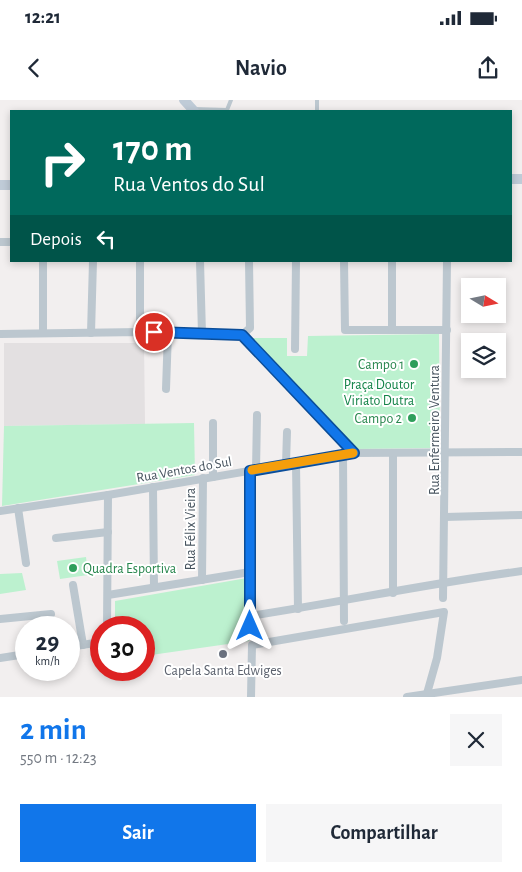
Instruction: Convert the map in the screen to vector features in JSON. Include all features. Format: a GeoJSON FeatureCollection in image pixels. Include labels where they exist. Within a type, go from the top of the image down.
{"type":"FeatureCollection","features":[{"type":"Feature","properties":{"kind":"street"},"geometry":{"type":"LineString","coordinates":[[184,100],[194,110]]}},
{"type":"Feature","properties":{"kind":"street"},"geometry":{"type":"LineString","coordinates":[[43,332],[44,262]]}},
{"type":"Feature","properties":{"kind":"street"},"geometry":{"type":"LineString","coordinates":[[91,333],[93,262]]}},
{"type":"Feature","properties":{"kind":"street"},"geometry":{"type":"LineString","coordinates":[[140,262],[140,332]]}},
{"type":"Feature","properties":{"kind":"street"},"geometry":{"type":"LineString","coordinates":[[200,262],[202,334]]}},
{"type":"Feature","properties":{"kind":"street"},"geometry":{"type":"LineString","coordinates":[[0,334],[168,332],[242,335],[250,328],[249,262]]}},
{"type":"Feature","properties":{"kind":"street"},"geometry":{"type":"LineString","coordinates":[[295,349],[296,262]]}},
{"type":"Feature","properties":{"kind":"street"},"geometry":{"type":"LineString","coordinates":[[344,262],[345,330],[447,330]]}},
{"type":"Feature","properties":{"kind":"street"},"geometry":{"type":"LineString","coordinates":[[392,262],[392,330]]}},
{"type":"Feature","properties":{"kind":"street","name":"Rua Enfermeiro Ventura"},"geometry":{"type":"LineString","coordinates":[[443,598],[446,517],[447,262]]}},
{"type":"Feature","properties":{"kind":"street"},"geometry":{"type":"LineString","coordinates":[[166,389],[168,332]]}},
{"type":"Feature","properties":{"kind":"street"},"geometry":{"type":"LineString","coordinates":[[242,335],[354,453]]}},
{"type":"Feature","properties":{"kind":"street"},"geometry":{"type":"LineString","coordinates":[[250,636],[253,470],[257,415]]}},
{"type":"Feature","properties":{"kind":"street"},"geometry":{"type":"LineString","coordinates":[[213,423],[213,477]]}},
{"type":"Feature","properties":{"kind":"street"},"geometry":{"type":"LineString","coordinates":[[286,464],[287,432]]}},
{"type":"Feature","properties":{"kind":"street","name":"Rua Ventos do Sul"},"geometry":{"type":"LineString","coordinates":[[0,511],[108,495],[343,454],[522,452]]}},
{"type":"Feature","properties":{"kind":"street"},"geometry":{"type":"LineString","coordinates":[[343,454],[344,621]]}},
{"type":"Feature","properties":{"kind":"street"},"geometry":{"type":"LineString","coordinates":[[392,454],[393,593]]}},
{"type":"Feature","properties":{"kind":"street"},"geometry":{"type":"LineString","coordinates":[[296,463],[298,608]]}},
{"type":"Feature","properties":{"kind":"street","name":"Rua Félix Vieira"},"geometry":{"type":"LineString","coordinates":[[202,478],[202,580]]}},
{"type":"Feature","properties":{"kind":"street"},"geometry":{"type":"LineString","coordinates":[[154,487],[154,587]]}},
{"type":"Feature","properties":{"kind":"street"},"geometry":{"type":"LineString","coordinates":[[108,495],[108,616]]}},
{"type":"Feature","properties":{"kind":"street"},"geometry":{"type":"LineString","coordinates":[[18,508],[26,563]]}},
{"type":"Feature","properties":{"kind":"street"},"geometry":{"type":"LineString","coordinates":[[446,517],[522,515]]}},
{"type":"Feature","properties":{"kind":"street"},"geometry":{"type":"LineString","coordinates":[[56,538],[108,532]]}},
{"type":"Feature","properties":{"kind":"street"},"geometry":{"type":"LineString","coordinates":[[250,616],[393,593],[444,581],[522,571]]}},
{"type":"Feature","properties":{"kind":"street"},"geometry":{"type":"LineString","coordinates":[[108,595],[250,572]]}},
{"type":"Feature","properties":{"kind":"street"},"geometry":{"type":"LineString","coordinates":[[73,585],[83,645]]}},
{"type":"Feature","properties":{"kind":"street"},"geometry":{"type":"LineString","coordinates":[[251,697],[252,645],[444,612],[437,658],[426,695]]}},
{"type":"Feature","properties":{"kind":"street"},"geometry":{"type":"LineString","coordinates":[[0,619],[52,614]]}},
{"type":"Feature","properties":{"kind":"street"},"geometry":{"type":"LineString","coordinates":[[80,645],[90,644]]}},
{"type":"Feature","properties":{"kind":"street"},"geometry":{"type":"LineString","coordinates":[[0,658],[15,656]]}},
{"type":"Feature","properties":{"kind":"street"},"geometry":{"type":"LineString","coordinates":[[407,697],[522,680]]}},
{"type":"Feature","properties":{"kind":"shaded area"},"geometry":{"type":"Polygon","coordinates":[[[4,343],[144,343],[145,424],[4,426],[4,343]]]}},
{"type":"Feature","properties":{"kind":"green space","name":"Praça Doutor Viriato Dutra"},"geometry":{"type":"Polygon","coordinates":[[[439,334],[440,448],[355,449],[248,338],[287,338],[287,356],[307,356],[308,336],[439,334]]]}},
{"type":"Feature","properties":{"kind":"green space"},"geometry":{"type":"Polygon","coordinates":[[[194,423],[195,475],[2,506],[4,426],[194,423]]]}},
{"type":"Feature","properties":{"kind":"green space","name":"Quadra Esportiva"},"geometry":{"type":"Polygon","coordinates":[[[86,557],[88,575],[60,579],[57,561],[86,557]]]}},
{"type":"Feature","properties":{"kind":"green space"},"geometry":{"type":"Polygon","coordinates":[[[22,573],[26,590],[0,594],[0,574],[22,573]]]}},
{"type":"Feature","properties":{"kind":"green space"},"geometry":{"type":"Polygon","coordinates":[[[247,578],[249,641],[155,654],[155,616],[115,616],[115,601],[247,578]]]}},
{"type":"Feature","properties":{"kind":"slow traffic"},"geometry":{"type":"LineString","coordinates":[[252,470],[353,453]]}},
{"type":"Feature","properties":{"kind":"place","name":"Campo 1"},"geometry":{"type":"Point","coordinates":[414,364]}},
{"type":"Feature","properties":{"kind":"place","name":"Campo 2"},"geometry":{"type":"Point","coordinates":[412,418]}},
{"type":"Feature","properties":{"kind":"place","name":"Quadra Esportiva"},"geometry":{"type":"Point","coordinates":[73,568]}},
{"type":"Feature","properties":{"kind":"place","name":"Capela Santa Edwiges"},"geometry":{"type":"Point","coordinates":[223,654]}},
{"type":"Feature","properties":{"kind":"route"},"geometry":{"type":"LineString","coordinates":[[154,332],[242,335],[354,453],[250,471],[250,626]]}}]}
